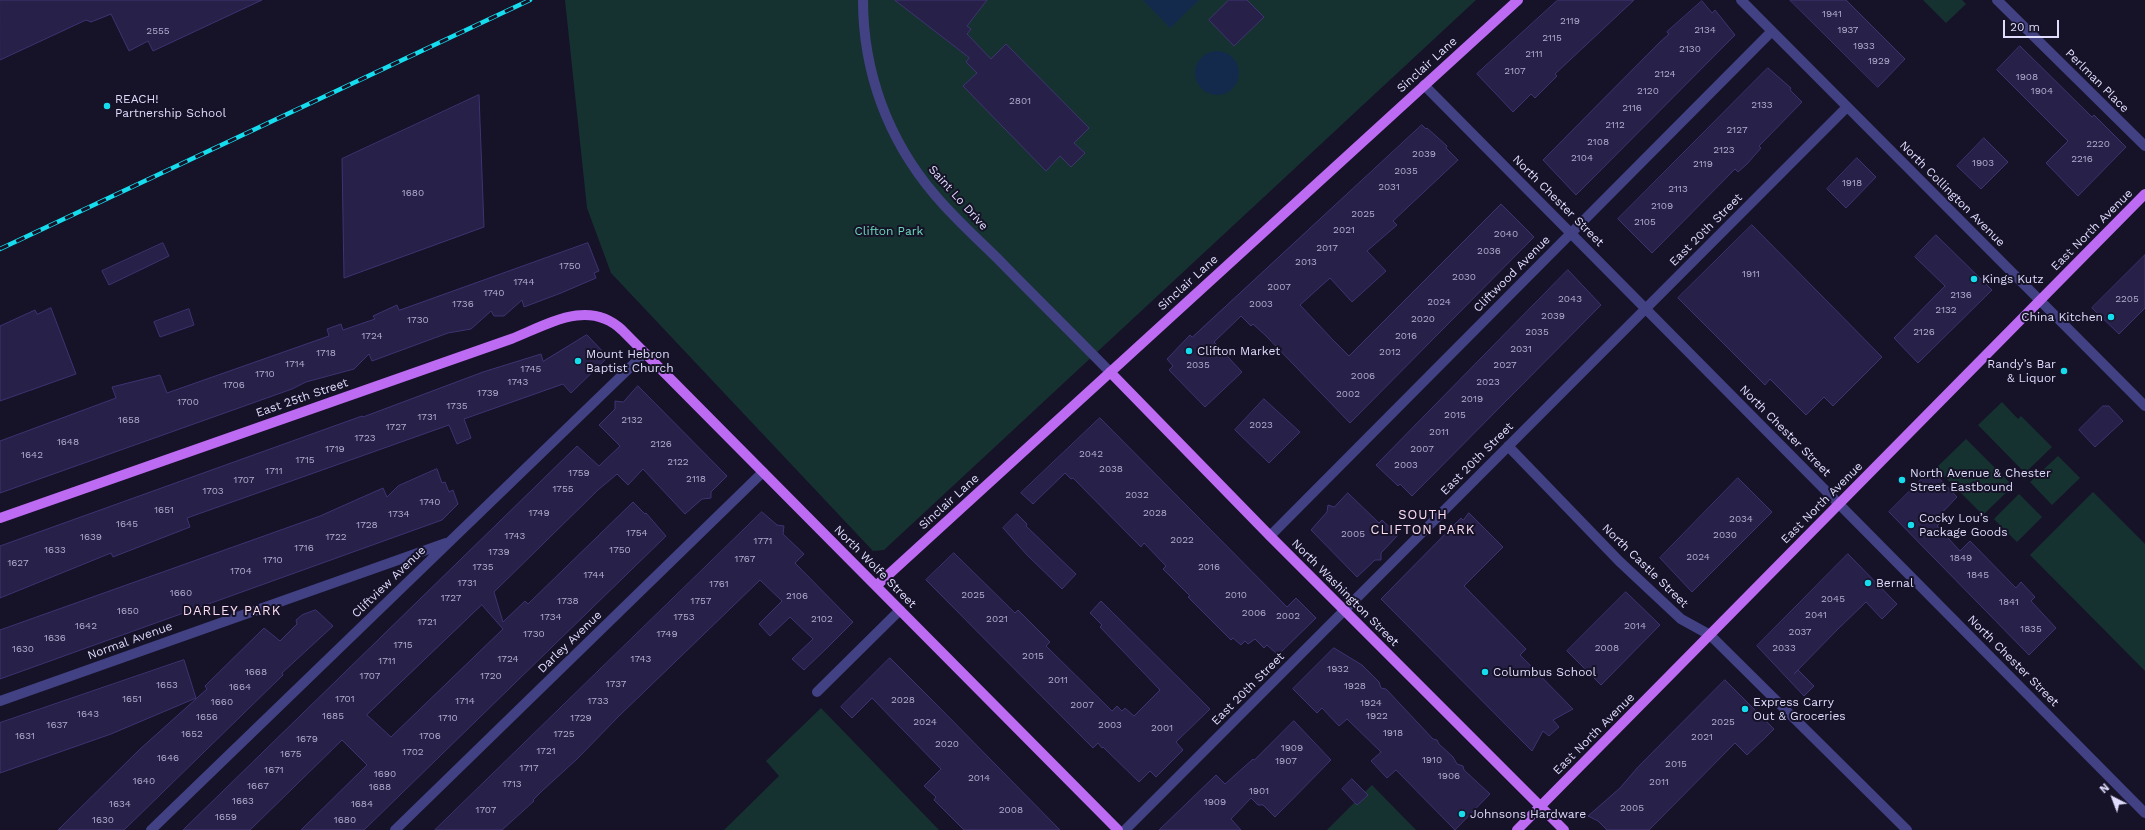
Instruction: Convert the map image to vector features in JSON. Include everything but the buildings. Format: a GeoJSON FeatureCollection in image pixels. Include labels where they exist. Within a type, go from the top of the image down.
{"type":"FeatureCollection","features":[{"type":"Feature","properties":{"kind":"main road","name":"Sinclair Lane"},"geometry":{"type":"LineString","coordinates":[[876,586],[1518,0]]}},
{"type":"Feature","properties":{"kind":"main road","name":"East North Avenue"},"geometry":{"type":"LineString","coordinates":[[1518,830],[2145,194]]}},
{"type":"Feature","properties":{"kind":"main road","name":"East 25th Street"},"geometry":{"type":"LineString","coordinates":[[0,518],[510,339],[557,321],[580,314],[596,315],[614,322]]}},
{"type":"Feature","properties":{"kind":"main road","name":"North Wolfe Street"},"geometry":{"type":"LineString","coordinates":[[614,322],[1118,830]]}},
{"type":"Feature","properties":{"kind":"main road","name":"North Washington Street"},"geometry":{"type":"LineString","coordinates":[[1110,372],[1270,536],[1564,830]]}},
{"type":"Feature","properties":{"kind":"street","name":"Saint Lo Drive"},"geometry":{"type":"LineString","coordinates":[[863,0],[865,41],[875,86],[885,115],[911,163],[947,208],[1110,372]]}},
{"type":"Feature","properties":{"kind":"street","name":"North Collington Avenue"},"geometry":{"type":"LineString","coordinates":[[1741,0],[2145,406]]}},
{"type":"Feature","properties":{"kind":"street","name":"Perlman Place"},"geometry":{"type":"LineString","coordinates":[[1997,0],[2145,146]]}},
{"type":"Feature","properties":{"kind":"street","name":"Cliftwood Avenue"},"geometry":{"type":"LineString","coordinates":[[1270,536],[1772,31]]}},
{"type":"Feature","properties":{"kind":"street","name":"North Chester Street"},"geometry":{"type":"LineString","coordinates":[[1424,85],[2145,813]]}},
{"type":"Feature","properties":{"kind":"street","name":"East 20th Street"},"geometry":{"type":"LineString","coordinates":[[1125,830],[1847,107]]}},
{"type":"Feature","properties":{"kind":"street","name":"Cliftview Avenue"},"geometry":{"type":"LineString","coordinates":[[151,830],[645,353]]}},
{"type":"Feature","properties":{"kind":"street","name":"North Castle Street"},"geometry":{"type":"LineString","coordinates":[[1508,446],[1620,561],[1681,619],[1710,635],[1907,830]]}},
{"type":"Feature","properties":{"kind":"street","name":"Darley Avenue"},"geometry":{"type":"LineString","coordinates":[[395,830],[763,472]]}},
{"type":"Feature","properties":{"kind":"street","name":"Normal Avenue"},"geometry":{"type":"LineString","coordinates":[[0,701],[450,541]]}},
{"type":"Feature","properties":{"kind":"street"},"geometry":{"type":"LineString","coordinates":[[817,692],[900,610]]}},
{"type":"Feature","properties":{"kind":"green space","name":"Clifton Park"},"geometry":{"type":"Polygon","coordinates":[[[565,0],[1476,0],[884,550],[873,551],[611,273],[587,208],[565,0]]]}},
{"type":"Feature","properties":{"kind":"green space"},"geometry":{"type":"Polygon","coordinates":[[[1923,0],[1962,0],[1966,4],[1946,23],[1923,0]]]}},
{"type":"Feature","properties":{"kind":"green space"},"geometry":{"type":"Polygon","coordinates":[[[2002,402],[2018,419],[2021,416],[2052,447],[2025,473],[1978,425],[2002,402]]]}},
{"type":"Feature","properties":{"kind":"green space"},"geometry":{"type":"Polygon","coordinates":[[[1966,439],[2013,486],[1983,515],[1936,468],[1966,439]]]}},
{"type":"Feature","properties":{"kind":"green space"},"geometry":{"type":"Polygon","coordinates":[[[2058,456],[2080,478],[2052,505],[2030,482],[2058,456]]]}},
{"type":"Feature","properties":{"kind":"green space"},"geometry":{"type":"Polygon","coordinates":[[[2093,492],[2145,544],[2145,671],[2030,555],[2093,492]]]}},
{"type":"Feature","properties":{"kind":"green space"},"geometry":{"type":"Polygon","coordinates":[[[2019,494],[2042,517],[2017,542],[1994,519],[2019,494]]]}},
{"type":"Feature","properties":{"kind":"green space"},"geometry":{"type":"Polygon","coordinates":[[[821,708],[939,830],[724,830],[779,776],[766,761],[821,708]]]}},
{"type":"Feature","properties":{"kind":"green space"},"geometry":{"type":"Polygon","coordinates":[[[1372,785],[1416,830],[1327,830],[1372,785]]]}},
{"type":"Feature","properties":{"kind":"water"},"geometry":{"type":"Polygon","coordinates":[[[1143,0],[1199,0],[1170,28],[1143,0]]]}},
{"type":"Feature","properties":{"kind":"water"},"geometry":{"type":"Polygon","coordinates":[[[1217,51],[1229,55],[1235,61],[1239,73],[1235,85],[1229,91],[1217,95],[1205,91],[1199,85],[1195,73],[1199,61],[1205,55],[1217,51]]]}},
{"type":"Feature","properties":{"kind":"railway"},"geometry":{"type":"LineString","coordinates":[[0,249],[530,0]]}},
{"type":"Feature","properties":{"kind":"place","name":"REACH! Partnership School"},"geometry":{"type":"Point","coordinates":[107,106]}},
{"type":"Feature","properties":{"kind":"place","name":"Kings Kutz"},"geometry":{"type":"Point","coordinates":[1974,279]}},
{"type":"Feature","properties":{"kind":"place","name":"China Kitchen"},"geometry":{"type":"Point","coordinates":[2111,317]}},
{"type":"Feature","properties":{"kind":"place","name":"Clifton Market"},"geometry":{"type":"Point","coordinates":[1189,351]}},
{"type":"Feature","properties":{"kind":"place","name":"Mount Hebron Baptist Church"},"geometry":{"type":"Point","coordinates":[578,361]}},
{"type":"Feature","properties":{"kind":"place","name":"Randy’s Bar & Liquor"},"geometry":{"type":"Point","coordinates":[2064,371]}},
{"type":"Feature","properties":{"kind":"place","name":"North Avenue & Chester Street Eastbound"},"geometry":{"type":"Point","coordinates":[1902,480]}},
{"type":"Feature","properties":{"kind":"place","name":"Cocky Lou’s Package Goods"},"geometry":{"type":"Point","coordinates":[1911,525]}},
{"type":"Feature","properties":{"kind":"place","name":"Bernal"},"geometry":{"type":"Point","coordinates":[1868,583]}},
{"type":"Feature","properties":{"kind":"place","name":"Columbus School"},"geometry":{"type":"Point","coordinates":[1485,672]}},
{"type":"Feature","properties":{"kind":"place","name":"Express Carry Out & Groceries"},"geometry":{"type":"Point","coordinates":[1745,709]}},
{"type":"Feature","properties":{"kind":"place","name":"Johnsons Hardware"},"geometry":{"type":"Point","coordinates":[1462,814]}},
{"type":"Feature","properties":{"kind":"district","name":"SOUTH CLIFTON PARK"},"geometry":{"type":"Point","coordinates":[1423,522]}},
{"type":"Feature","properties":{"kind":"district","name":"DARLEY PARK"},"geometry":{"type":"Point","coordinates":[232,611]}}]}
